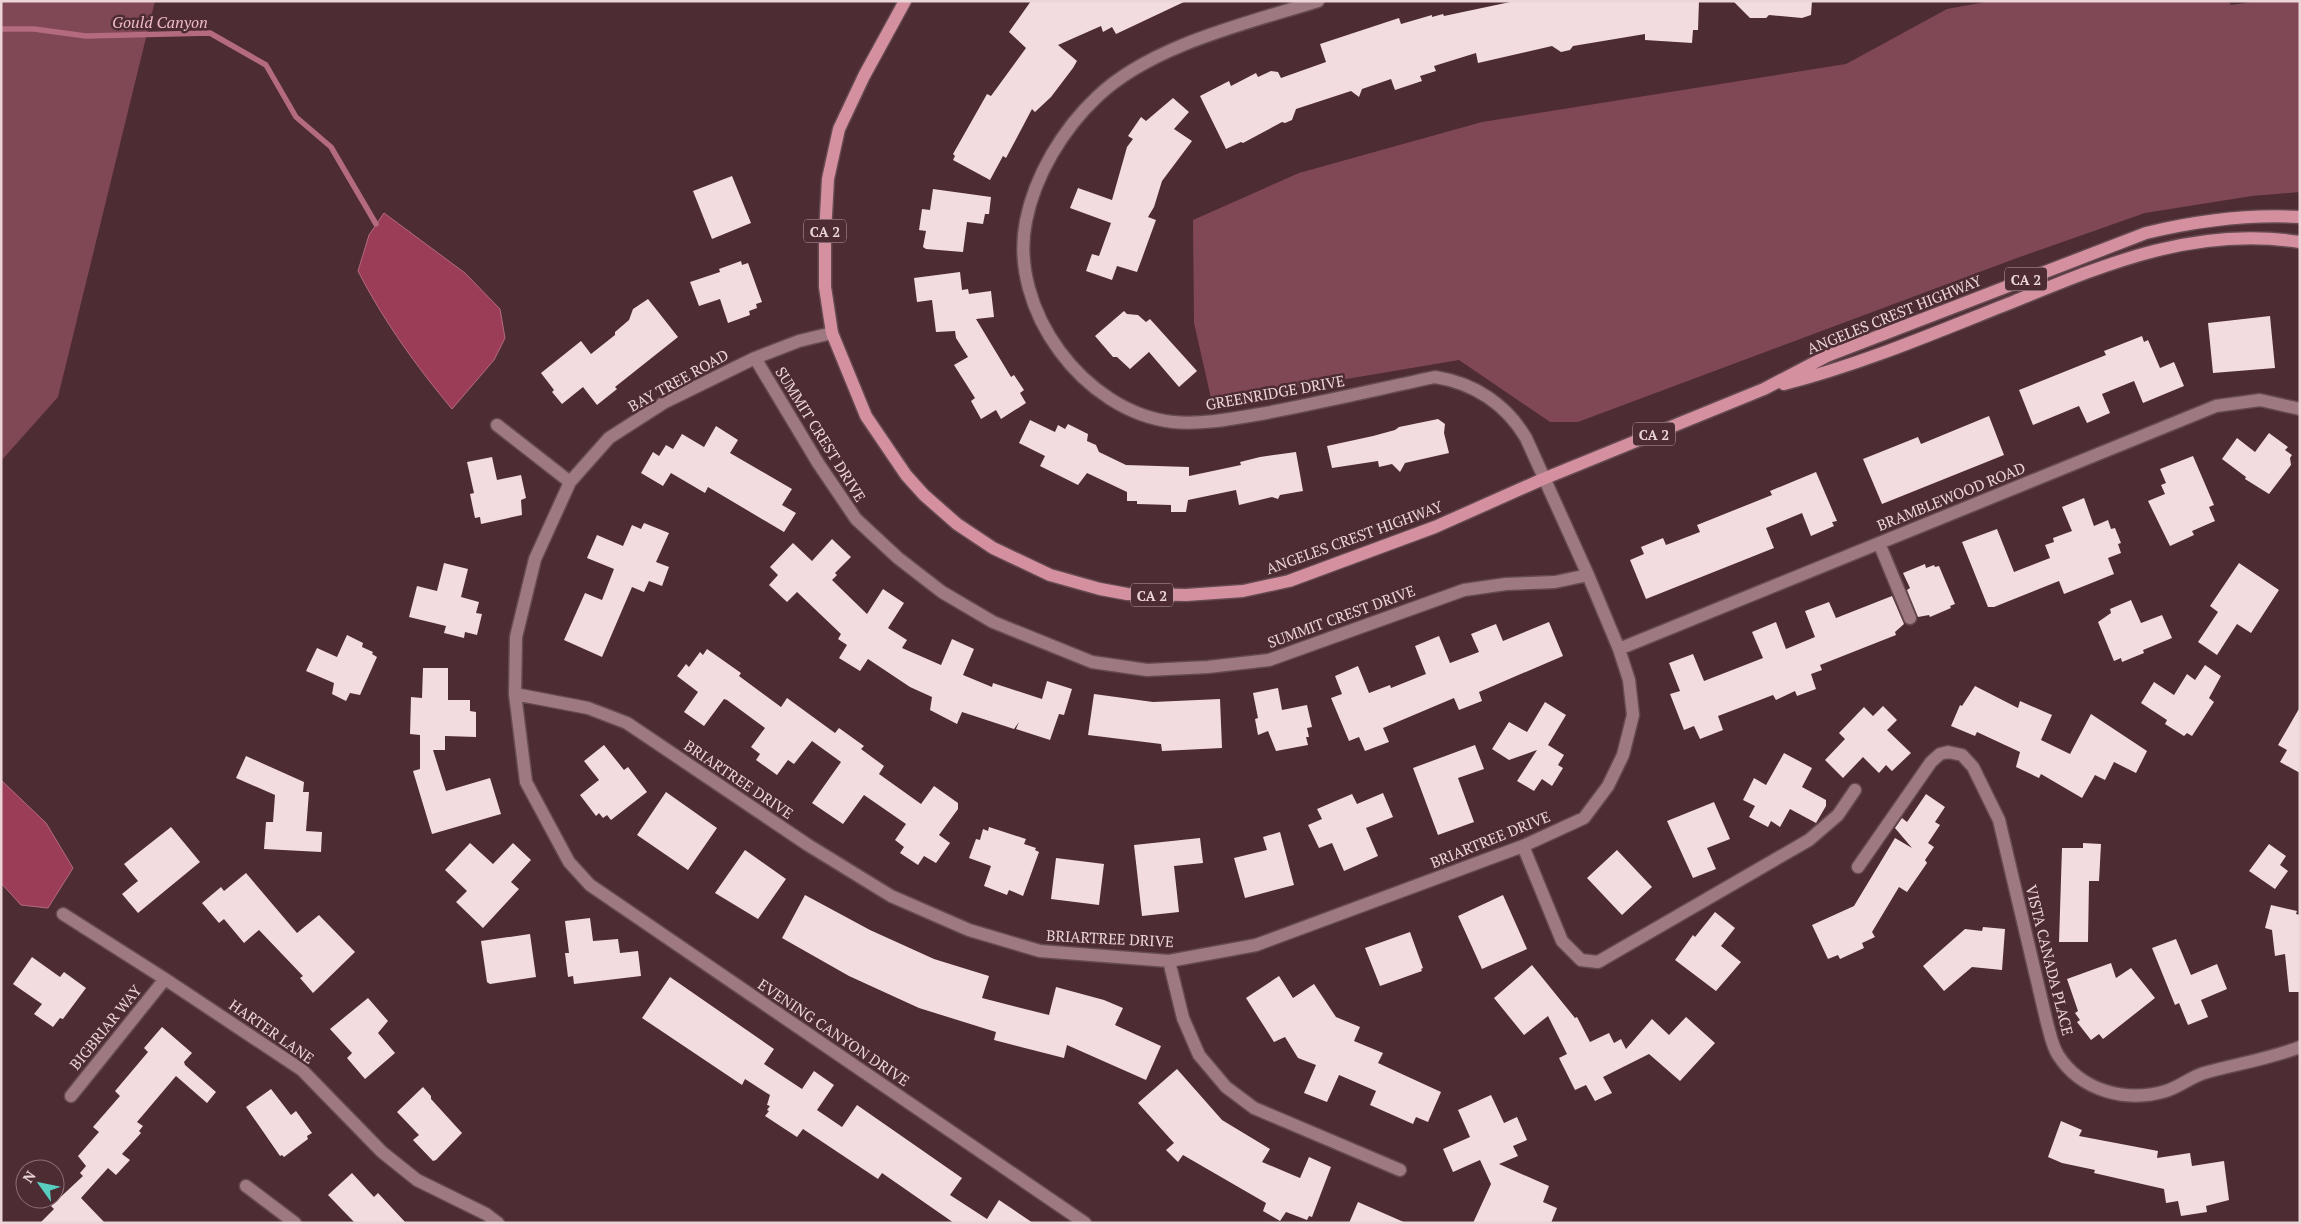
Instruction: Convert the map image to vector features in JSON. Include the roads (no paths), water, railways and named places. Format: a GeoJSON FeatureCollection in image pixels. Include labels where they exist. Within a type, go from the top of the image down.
{"type":"FeatureCollection","features":[{"type":"Feature","properties":{"kind":"main road","name":"ANGELES CREST HIGHWAY"},"geometry":{"type":"LineString","coordinates":[[905,1],[864,76],[837,138],[828,179],[825,234],[825,287],[832,333],[866,416],[906,475],[929,500],[975,537],[1011,558],[1050,575],[1100,589],[1127,594],[1186,596],[1243,592],[1289,581],[1435,527],[1543,479],[1764,389],[1827,356],[2146,233],[2175,226],[2236,218],[2300,217]]}},
{"type":"Feature","properties":{"kind":"main road","name":"ANGELES CREST HIGHWAY"},"geometry":{"type":"LineString","coordinates":[[1764,389],[1836,371],[2097,268],[2148,251],[2210,240],[2270,238],[2300,242]]}},
{"type":"Feature","properties":{"kind":"street","name":"GREENRIDGE DRIVE"},"geometry":{"type":"LineString","coordinates":[[1318,1],[1164,53],[1129,72],[1097,96],[1071,125],[1045,166],[1033,193],[1025,222],[1024,254],[1028,286],[1044,324],[1062,354],[1085,379],[1105,395],[1129,409],[1154,418],[1175,422],[1218,421],[1302,406],[1435,377],[1451,379],[1482,393],[1516,422],[1526,438],[1543,479]]}},
{"type":"Feature","properties":{"kind":"street","name":"BAY TREE ROAD"},"geometry":{"type":"LineString","coordinates":[[569,862],[526,782],[515,694],[516,637],[535,559],[570,482],[609,438],[665,402],[755,358],[799,341],[832,333]]}},
{"type":"Feature","properties":{"kind":"street","name":"SUMMIT CREST DRIVE"},"geometry":{"type":"LineString","coordinates":[[755,358],[818,463],[856,519],[898,558],[942,592],[993,622],[1092,662],[1147,670],[1208,667],[1269,660],[1464,590],[1506,584],[1555,582],[1588,576]]}},
{"type":"Feature","properties":{"kind":"street","name":"BRAMBLEWOOD ROAD"},"geometry":{"type":"LineString","coordinates":[[1619,649],[2216,406],[2260,400],[2300,409]]}},
{"type":"Feature","properties":{"kind":"street"},"geometry":{"type":"LineString","coordinates":[[497,425],[570,482]]}},
{"type":"Feature","properties":{"kind":"street","name":"BRIARTREE DRIVE"},"geometry":{"type":"LineString","coordinates":[[515,694],[588,708],[627,723],[808,845],[891,896],[969,930],[1040,951],[1169,961],[1256,945],[1523,846],[1584,818],[1608,786],[1623,755],[1633,715],[1629,680],[1619,649],[1588,576],[1543,479]]}},
{"type":"Feature","properties":{"kind":"street"},"geometry":{"type":"LineString","coordinates":[[1879,543],[1910,618]]}},
{"type":"Feature","properties":{"kind":"street","name":"VISTA CANADA PLACE"},"geometry":{"type":"LineString","coordinates":[[1858,867],[1931,762],[1940,754],[1948,752],[1962,755],[1973,767],[1999,820],[2047,1022],[2058,1054],[2077,1077],[2102,1091],[2132,1096],[2166,1091],[2201,1074],[2278,1056],[2300,1047]]}},
{"type":"Feature","properties":{"kind":"street"},"geometry":{"type":"LineString","coordinates":[[1523,846],[1562,941],[1581,960],[1598,962],[1809,840],[1838,814],[1855,790]]}},
{"type":"Feature","properties":{"kind":"street","name":"EVENING CANYON DRIVE"},"geometry":{"type":"LineString","coordinates":[[569,862],[590,885],[1085,1223]]}},
{"type":"Feature","properties":{"kind":"street","name":"HARTER LANE"},"geometry":{"type":"LineString","coordinates":[[63,914],[302,1070],[382,1152],[416,1180],[486,1214],[498,1223]]}},
{"type":"Feature","properties":{"kind":"street"},"geometry":{"type":"LineString","coordinates":[[1169,961],[1183,1018],[1199,1055],[1226,1087],[1254,1108],[1400,1170]]}},
{"type":"Feature","properties":{"kind":"street","name":"BIGBRIAR WAY"},"geometry":{"type":"LineString","coordinates":[[70,1096],[165,979]]}},
{"type":"Feature","properties":{"kind":"street"},"geometry":{"type":"LineString","coordinates":[[246,1186],[295,1223]]}},
{"type":"Feature","properties":{"kind":"waterway","name":"Gould Canyon"},"geometry":{"type":"LineString","coordinates":[[1,29],[34,29],[86,36],[210,33],[266,65],[296,117],[331,147],[376,224]]}}]}
